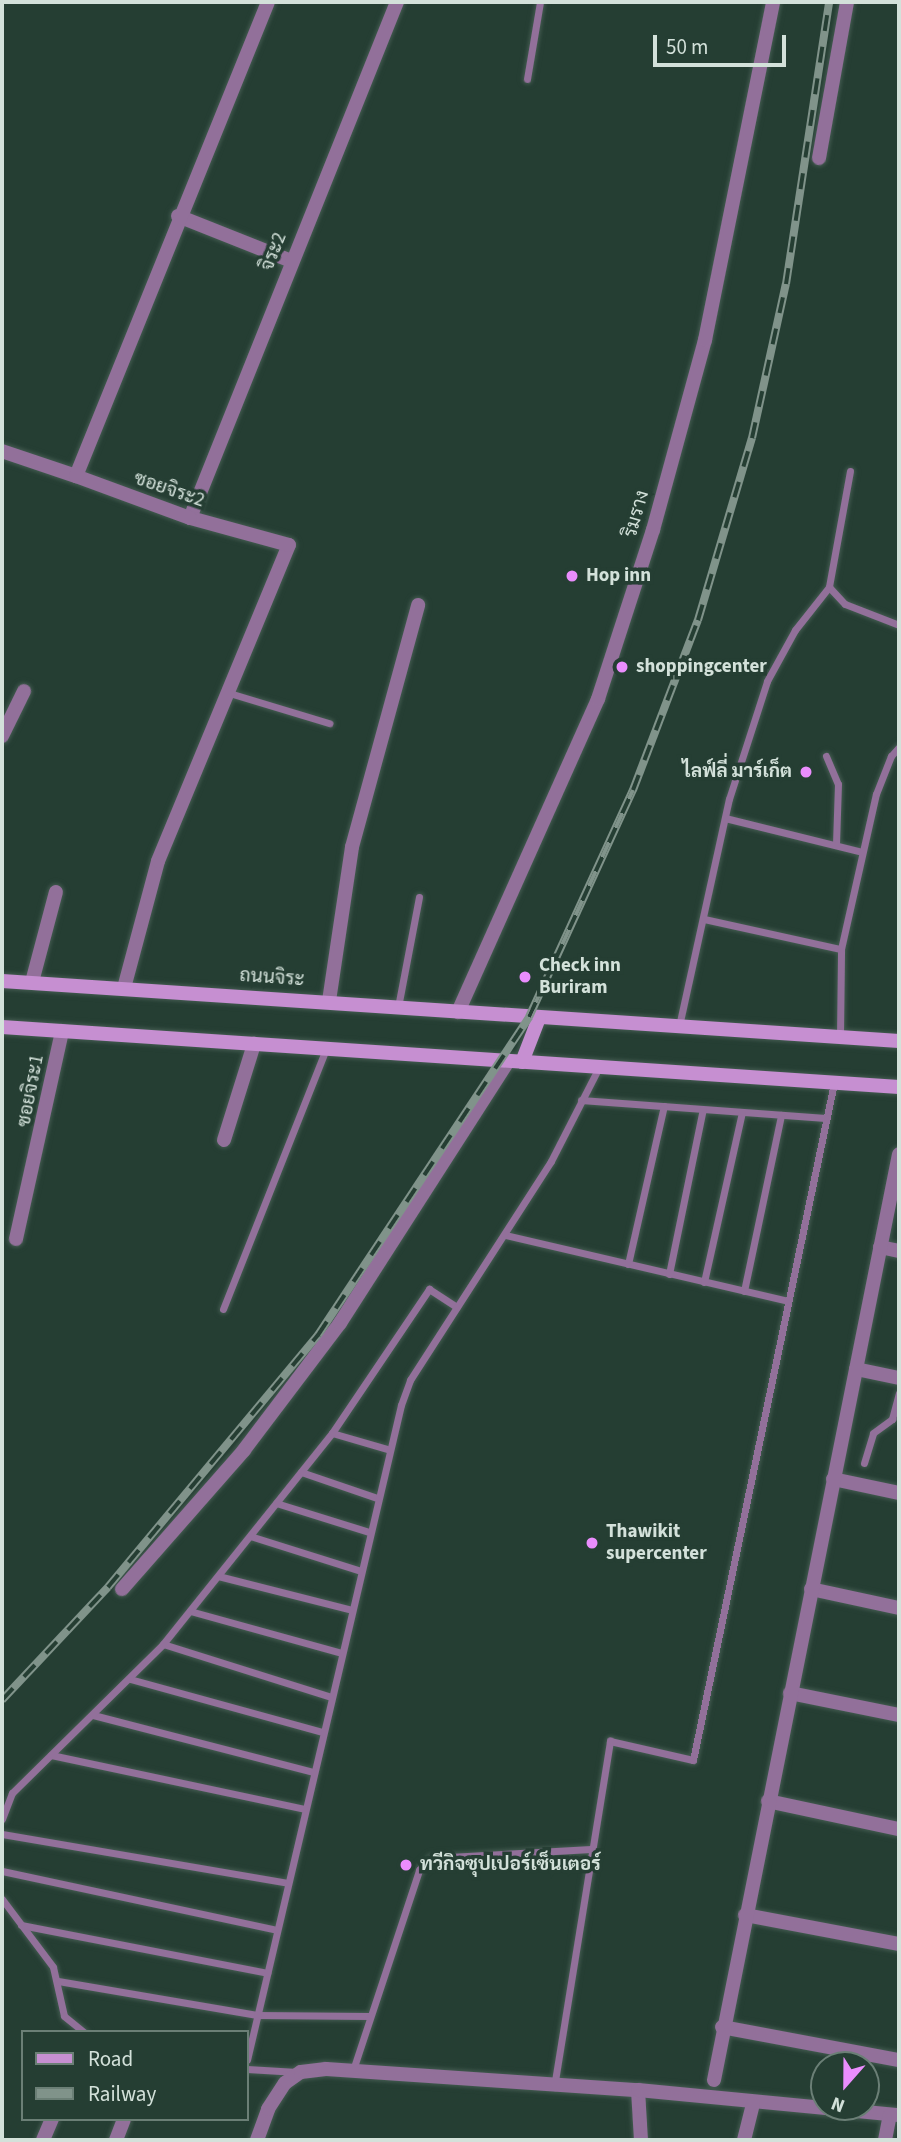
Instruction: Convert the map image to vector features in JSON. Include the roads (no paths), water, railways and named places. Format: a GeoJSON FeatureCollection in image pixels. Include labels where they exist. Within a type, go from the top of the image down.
{"type":"FeatureCollection","features":[{"type":"Feature","properties":{"kind":"main road","name":"ถนนจิระ"},"geometry":{"type":"LineString","coordinates":[[2,981],[899,1041]]}},
{"type":"Feature","properties":{"kind":"main road"},"geometry":{"type":"LineString","coordinates":[[515,1061],[539,1018]]}},
{"type":"Feature","properties":{"kind":"main road"},"geometry":{"type":"LineString","coordinates":[[2,1027],[515,1061],[598,1069],[899,1087]]}},
{"type":"Feature","properties":{"kind":"street"},"geometry":{"type":"LineString","coordinates":[[76,476],[178,216],[268,2]]}},
{"type":"Feature","properties":{"kind":"street","name":"จิระ2"},"geometry":{"type":"LineString","coordinates":[[190,518],[397,2]]}},
{"type":"Feature","properties":{"kind":"street","name":"ริมราง"},"geometry":{"type":"LineString","coordinates":[[458,1012],[598,699],[653,530],[705,340],[773,2]]}},
{"type":"Feature","properties":{"kind":"street"},"geometry":{"type":"LineString","coordinates":[[819,158],[847,2]]}},
{"type":"Feature","properties":{"kind":"street"},"geometry":{"type":"LineString","coordinates":[[178,216],[291,261]]}},
{"type":"Feature","properties":{"kind":"street","name":"ซอยจิระ2"},"geometry":{"type":"LineString","coordinates":[[2,451],[190,518],[289,545],[225,691],[158,861],[124,988]]}},
{"type":"Feature","properties":{"kind":"street"},"geometry":{"type":"LineString","coordinates":[[329,1001],[352,847],[418,605]]}},
{"type":"Feature","properties":{"kind":"street"},"geometry":{"type":"LineString","coordinates":[[2,736],[24,691]]}},
{"type":"Feature","properties":{"kind":"street"},"geometry":{"type":"LineString","coordinates":[[32,982],[56,892]]}},
{"type":"Feature","properties":{"kind":"street","name":"ซอยจิระ1"},"geometry":{"type":"LineString","coordinates":[[16,1239],[62,1031]]}},
{"type":"Feature","properties":{"kind":"street"},"geometry":{"type":"LineString","coordinates":[[224,1140],[254,1044]]}},
{"type":"Feature","properties":{"kind":"street"},"geometry":{"type":"LineString","coordinates":[[122,1589],[244,1450],[340,1323],[515,1061]]}},
{"type":"Feature","properties":{"kind":"street"},"geometry":{"type":"LineString","coordinates":[[714,2080],[722,2028],[899,1154]]}},
{"type":"Feature","properties":{"kind":"street"},"geometry":{"type":"LineString","coordinates":[[880,1247],[899,1251]]}},
{"type":"Feature","properties":{"kind":"street"},"geometry":{"type":"LineString","coordinates":[[856,1369],[899,1378]]}},
{"type":"Feature","properties":{"kind":"street"},"geometry":{"type":"LineString","coordinates":[[833,1479],[899,1493]]}},
{"type":"Feature","properties":{"kind":"street"},"geometry":{"type":"LineString","coordinates":[[811,1589],[899,1608]]}},
{"type":"Feature","properties":{"kind":"street"},"geometry":{"type":"LineString","coordinates":[[790,1693],[899,1715]]}},
{"type":"Feature","properties":{"kind":"street"},"geometry":{"type":"LineString","coordinates":[[768,1801],[899,1829]]}},
{"type":"Feature","properties":{"kind":"street"},"geometry":{"type":"LineString","coordinates":[[745,1915],[899,1944]]}},
{"type":"Feature","properties":{"kind":"street"},"geometry":{"type":"LineString","coordinates":[[722,2028],[899,2060]]}},
{"type":"Feature","properties":{"kind":"street"},"geometry":{"type":"LineString","coordinates":[[257,2140],[268,2109],[285,2083],[302,2072],[353,2070],[554,2088],[638,2090],[752,2104],[895,2115],[885,2140]]}},
{"type":"Feature","properties":{"kind":"street"},"geometry":{"type":"LineString","coordinates":[[638,2090],[641,2140]]}},
{"type":"Feature","properties":{"kind":"street"},"geometry":{"type":"LineString","coordinates":[[744,2140],[752,2104]]}},
{"type":"Feature","properties":{"kind":"street"},"geometry":{"type":"LineString","coordinates":[[43,2140],[51,2121]]}},
{"type":"Feature","properties":{"kind":"street"},"geometry":{"type":"LineString","coordinates":[[116,2140],[123,2121]]}},
{"type":"Feature","properties":{"kind":"lane"},"geometry":{"type":"LineString","coordinates":[[527,79],[540,2]]}},
{"type":"Feature","properties":{"kind":"lane"},"geometry":{"type":"LineString","coordinates":[[679,1027],[725,818],[767,681],[795,630],[829,587],[849,471]]}},
{"type":"Feature","properties":{"kind":"lane"},"geometry":{"type":"LineString","coordinates":[[829,587],[845,604],[899,625]]}},
{"type":"Feature","properties":{"kind":"lane"},"geometry":{"type":"LineString","coordinates":[[225,691],[329,723]]}},
{"type":"Feature","properties":{"kind":"lane"},"geometry":{"type":"LineString","coordinates":[[840,1037],[841,949],[876,794],[891,756],[899,747]]}},
{"type":"Feature","properties":{"kind":"lane"},"geometry":{"type":"LineString","coordinates":[[825,756],[838,783],[836,845]]}},
{"type":"Feature","properties":{"kind":"lane"},"geometry":{"type":"LineString","coordinates":[[725,818],[862,852]]}},
{"type":"Feature","properties":{"kind":"lane"},"geometry":{"type":"LineString","coordinates":[[398,1007],[419,897]]}},
{"type":"Feature","properties":{"kind":"lane"},"geometry":{"type":"LineString","coordinates":[[704,919],[841,949]]}},
{"type":"Feature","properties":{"kind":"lane"},"geometry":{"type":"LineString","coordinates":[[223,1310],[326,1049]]}},
{"type":"Feature","properties":{"kind":"lane"},"geometry":{"type":"LineString","coordinates":[[248,2056],[387,1449],[410,1380],[551,1161],[598,1069]]}},
{"type":"Feature","properties":{"kind":"lane"},"geometry":{"type":"LineString","coordinates":[[554,2088],[610,1741],[693,1760],[785,1300],[834,1082]]}},
{"type":"Feature","properties":{"kind":"lane"},"geometry":{"type":"LineString","coordinates":[[580,1100],[825,1118]]}},
{"type":"Feature","properties":{"kind":"lane"},"geometry":{"type":"LineString","coordinates":[[628,1264],[664,1106]]}},
{"type":"Feature","properties":{"kind":"lane"},"geometry":{"type":"LineString","coordinates":[[669,1274],[703,1109]]}},
{"type":"Feature","properties":{"kind":"lane"},"geometry":{"type":"LineString","coordinates":[[704,1282],[743,1112]]}},
{"type":"Feature","properties":{"kind":"lane"},"geometry":{"type":"LineString","coordinates":[[744,1291],[781,1115]]}},
{"type":"Feature","properties":{"kind":"lane"},"geometry":{"type":"LineString","coordinates":[[505,1236],[785,1300]]}},
{"type":"Feature","properties":{"kind":"lane"},"geometry":{"type":"LineString","coordinates":[[2,1819],[12,1793],[130,1679],[190,1611],[332,1433],[429,1289],[457,1307]]}},
{"type":"Feature","properties":{"kind":"lane"},"geometry":{"type":"LineString","coordinates":[[864,1463],[869,1441],[892,1419],[899,1394]]}},
{"type":"Feature","properties":{"kind":"lane"},"geometry":{"type":"LineString","coordinates":[[332,1433],[387,1449]]}},
{"type":"Feature","properties":{"kind":"lane"},"geometry":{"type":"LineString","coordinates":[[301,1472],[377,1498]]}},
{"type":"Feature","properties":{"kind":"lane"},"geometry":{"type":"LineString","coordinates":[[276,1503],[369,1532]]}},
{"type":"Feature","properties":{"kind":"lane"},"geometry":{"type":"LineString","coordinates":[[250,1536],[361,1571]]}},
{"type":"Feature","properties":{"kind":"lane"},"geometry":{"type":"LineString","coordinates":[[218,1576],[352,1610]]}},
{"type":"Feature","properties":{"kind":"lane"},"geometry":{"type":"LineString","coordinates":[[190,1611],[341,1653]]}},
{"type":"Feature","properties":{"kind":"lane"},"geometry":{"type":"LineString","coordinates":[[163,1644],[331,1697]]}},
{"type":"Feature","properties":{"kind":"lane"},"geometry":{"type":"LineString","coordinates":[[130,1679],[322,1732]]}},
{"type":"Feature","properties":{"kind":"lane"},"geometry":{"type":"LineString","coordinates":[[93,1715],[313,1772]]}},
{"type":"Feature","properties":{"kind":"lane"},"geometry":{"type":"LineString","coordinates":[[51,1755],[304,1809]]}},
{"type":"Feature","properties":{"kind":"lane"},"geometry":{"type":"LineString","coordinates":[[2,1834],[288,1883]]}},
{"type":"Feature","properties":{"kind":"lane"},"geometry":{"type":"LineString","coordinates":[[353,2070],[419,1870],[431,1858],[592,1849]]}},
{"type":"Feature","properties":{"kind":"lane"},"geometry":{"type":"LineString","coordinates":[[2,1871],[277,1930]]}},
{"type":"Feature","properties":{"kind":"lane"},"geometry":{"type":"LineString","coordinates":[[2,1899],[53,1967],[64,2016],[81,2030]]}},
{"type":"Feature","properties":{"kind":"lane"},"geometry":{"type":"LineString","coordinates":[[21,1925],[267,1973]]}},
{"type":"Feature","properties":{"kind":"lane"},"geometry":{"type":"LineString","coordinates":[[58,1981],[257,2015],[369,2016]]}},
{"type":"Feature","properties":{"kind":"lane"},"geometry":{"type":"LineString","coordinates":[[248,2069],[302,2072]]}},
{"type":"Feature","properties":{"kind":"railway"},"geometry":{"type":"LineString","coordinates":[[2,1700],[108,1587],[318,1335],[529,1017],[633,790],[698,620],[752,438],[786,284],[829,2]]}},
{"type":"Feature","properties":{"kind":"place","name":"Hop inn"},"geometry":{"type":"Point","coordinates":[572,576]}},
{"type":"Feature","properties":{"kind":"place","name":"shoppingcenter"},"geometry":{"type":"Point","coordinates":[622,667]}},
{"type":"Feature","properties":{"kind":"place","name":"ไลฟ์ลี่ มาร์เก็ต"},"geometry":{"type":"Point","coordinates":[806,772]}},
{"type":"Feature","properties":{"kind":"place","name":"Check inn Buriram"},"geometry":{"type":"Point","coordinates":[525,977]}},
{"type":"Feature","properties":{"kind":"place","name":"Thawikit supercenter"},"geometry":{"type":"Point","coordinates":[592,1543]}},
{"type":"Feature","properties":{"kind":"place","name":"ทวีกิจซุปเปอร์เซ็นเตอร์"},"geometry":{"type":"Point","coordinates":[406,1865]}}]}
